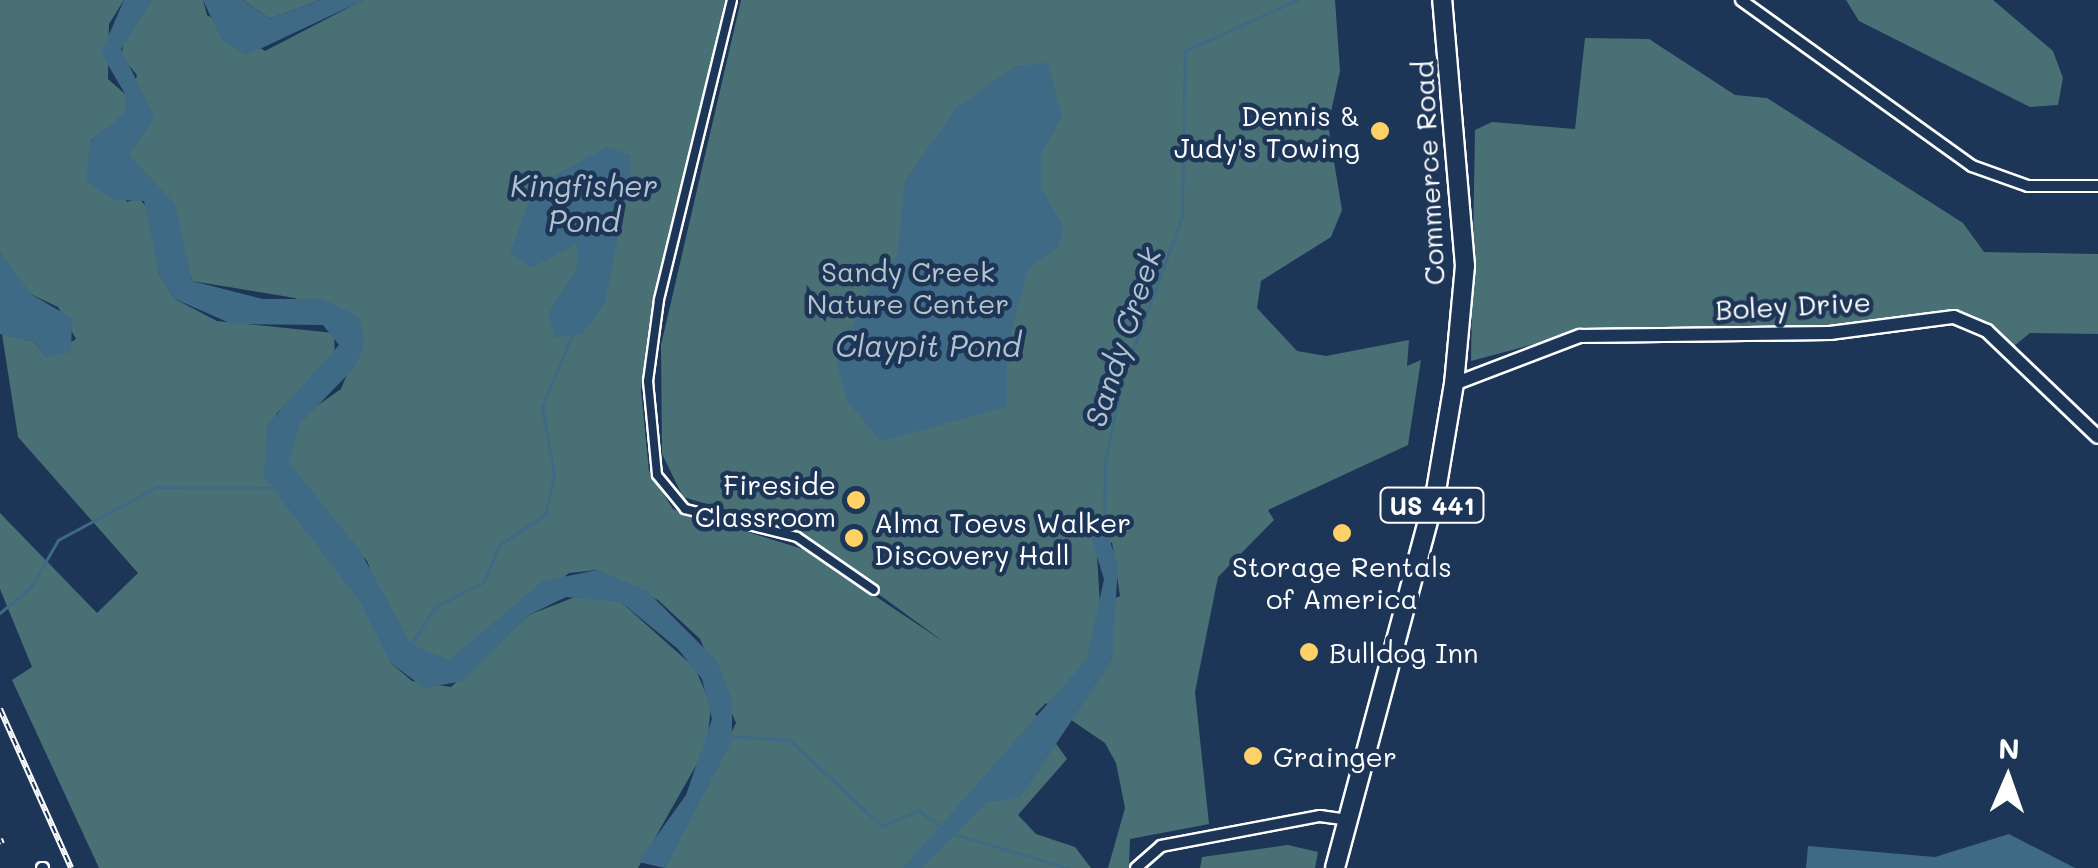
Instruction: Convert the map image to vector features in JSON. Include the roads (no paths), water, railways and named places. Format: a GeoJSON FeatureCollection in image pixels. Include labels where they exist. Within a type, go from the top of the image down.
{"type":"FeatureCollection","features":[{"type":"Feature","properties":{"kind":"highway","name":"Commerce Road"},"geometry":{"type":"LineString","coordinates":[[1335,868],[1436,491],[1454,384],[1463,214],[1442,0]]}},
{"type":"Feature","properties":{"kind":"street"},"geometry":{"type":"LineString","coordinates":[[732,0],[652,347],[657,475],[685,509],[797,537],[874,590]]}},
{"type":"Feature","properties":{"kind":"street"},"geometry":{"type":"LineString","coordinates":[[1741,0],[1972,166],[2028,186],[2098,186]]}},
{"type":"Feature","properties":{"kind":"street","name":"Boley Drive"},"geometry":{"type":"LineString","coordinates":[[1454,384],[1580,336],[1830,333],[1954,317],[1988,332],[2095,428]]}},
{"type":"Feature","properties":{"kind":"street"},"geometry":{"type":"LineString","coordinates":[[1136,868],[1161,846],[1318,817],[1348,820]]}},
{"type":"Feature","properties":{"kind":"water"},"geometry":{"type":"Polygon","coordinates":[[[124,0],[152,0],[121,49],[155,118],[129,155],[175,204],[192,281],[263,299],[323,299],[359,317],[365,341],[356,366],[299,425],[289,463],[359,549],[411,644],[449,660],[543,581],[597,570],[647,591],[717,661],[732,700],[732,741],[665,868],[638,862],[686,795],[712,719],[702,679],[678,649],[621,602],[566,597],[529,615],[464,681],[424,688],[391,663],[360,602],[264,477],[267,425],[339,345],[323,325],[232,324],[175,299],[159,274],[144,201],[116,200],[86,182],[90,141],[125,113],[125,94],[101,53],[124,0]]]}},
{"type":"Feature","properties":{"kind":"water"},"geometry":{"type":"Polygon","coordinates":[[[203,0],[243,0],[270,19],[320,0],[364,0],[247,55],[222,41],[203,0]]]}},
{"type":"Feature","properties":{"kind":"water","name":"Claypit Pond"},"geometry":{"type":"Polygon","coordinates":[[[1048,63],[1062,117],[1042,152],[1042,190],[1064,228],[1057,248],[1028,268],[1007,349],[1007,407],[881,441],[847,401],[837,365],[870,285],[897,257],[905,181],[956,108],[1015,66],[1048,63]]]}},
{"type":"Feature","properties":{"kind":"water","name":"Kingfisher Pond"},"geometry":{"type":"Polygon","coordinates":[[[607,147],[630,155],[631,173],[605,303],[582,334],[555,338],[548,314],[577,268],[577,244],[531,268],[510,252],[536,185],[607,147]]]}},
{"type":"Feature","properties":{"kind":"water"},"geometry":{"type":"Polygon","coordinates":[[[0,252],[32,295],[72,318],[71,352],[47,357],[33,341],[0,334],[0,252]]]}},
{"type":"Feature","properties":{"kind":"water"},"geometry":{"type":"Polygon","coordinates":[[[1103,521],[1118,565],[1112,660],[1020,798],[987,802],[922,868],[903,868],[1087,659],[1104,579],[1089,531],[1103,521]]]}},
{"type":"Feature","properties":{"kind":"water"},"geometry":{"type":"Polygon","coordinates":[[[2009,834],[2075,868],[1806,868],[1808,846],[1935,857],[2009,834]]]}},
{"type":"Feature","properties":{"kind":"waterway","name":"Sandy Creek"},"geometry":{"type":"LineString","coordinates":[[1104,526],[1105,461],[1122,380],[1182,217],[1185,51],[1297,0]]}},
{"type":"Feature","properties":{"kind":"waterway"},"geometry":{"type":"LineString","coordinates":[[410,646],[435,607],[484,582],[499,545],[545,515],[554,475],[542,407],[572,335]]}},
{"type":"Feature","properties":{"kind":"waterway"},"geometry":{"type":"LineString","coordinates":[[0,613],[31,587],[58,540],[157,487],[272,488]]}},
{"type":"Feature","properties":{"kind":"waterway"},"geometry":{"type":"LineString","coordinates":[[730,736],[790,740],[882,826],[919,810],[938,825]]}},
{"type":"Feature","properties":{"kind":"waterway"},"geometry":{"type":"LineString","coordinates":[[954,834],[1068,868]]}},
{"type":"Feature","properties":{"kind":"railway"},"geometry":{"type":"LineString","coordinates":[[0,709],[71,868]]}},
{"type":"Feature","properties":{"kind":"railway"},"geometry":{"type":"LineString","coordinates":[[0,839],[2,844]]}},
{"type":"Feature","properties":{"kind":"place","name":"Dennis & Judy's Towing"},"geometry":{"type":"Point","coordinates":[1380,131]}},
{"type":"Feature","properties":{"kind":"place","name":"Fireside Classroom"},"geometry":{"type":"Point","coordinates":[856,500]}},
{"type":"Feature","properties":{"kind":"place","name":"Storage Rentals of America"},"geometry":{"type":"Point","coordinates":[1342,533]}},
{"type":"Feature","properties":{"kind":"place","name":"Alma Toevs Walker Discovery Hall"},"geometry":{"type":"Point","coordinates":[854,538]}},
{"type":"Feature","properties":{"kind":"place","name":"Bulldog Inn"},"geometry":{"type":"Point","coordinates":[1309,652]}},
{"type":"Feature","properties":{"kind":"place","name":"Grainger"},"geometry":{"type":"Point","coordinates":[1253,756]}},
{"type":"Feature","properties":{"kind":"park label","name":"Sandy Creek Nature Center"},"geometry":{"type":"Point","coordinates":[908,287]}}]}
